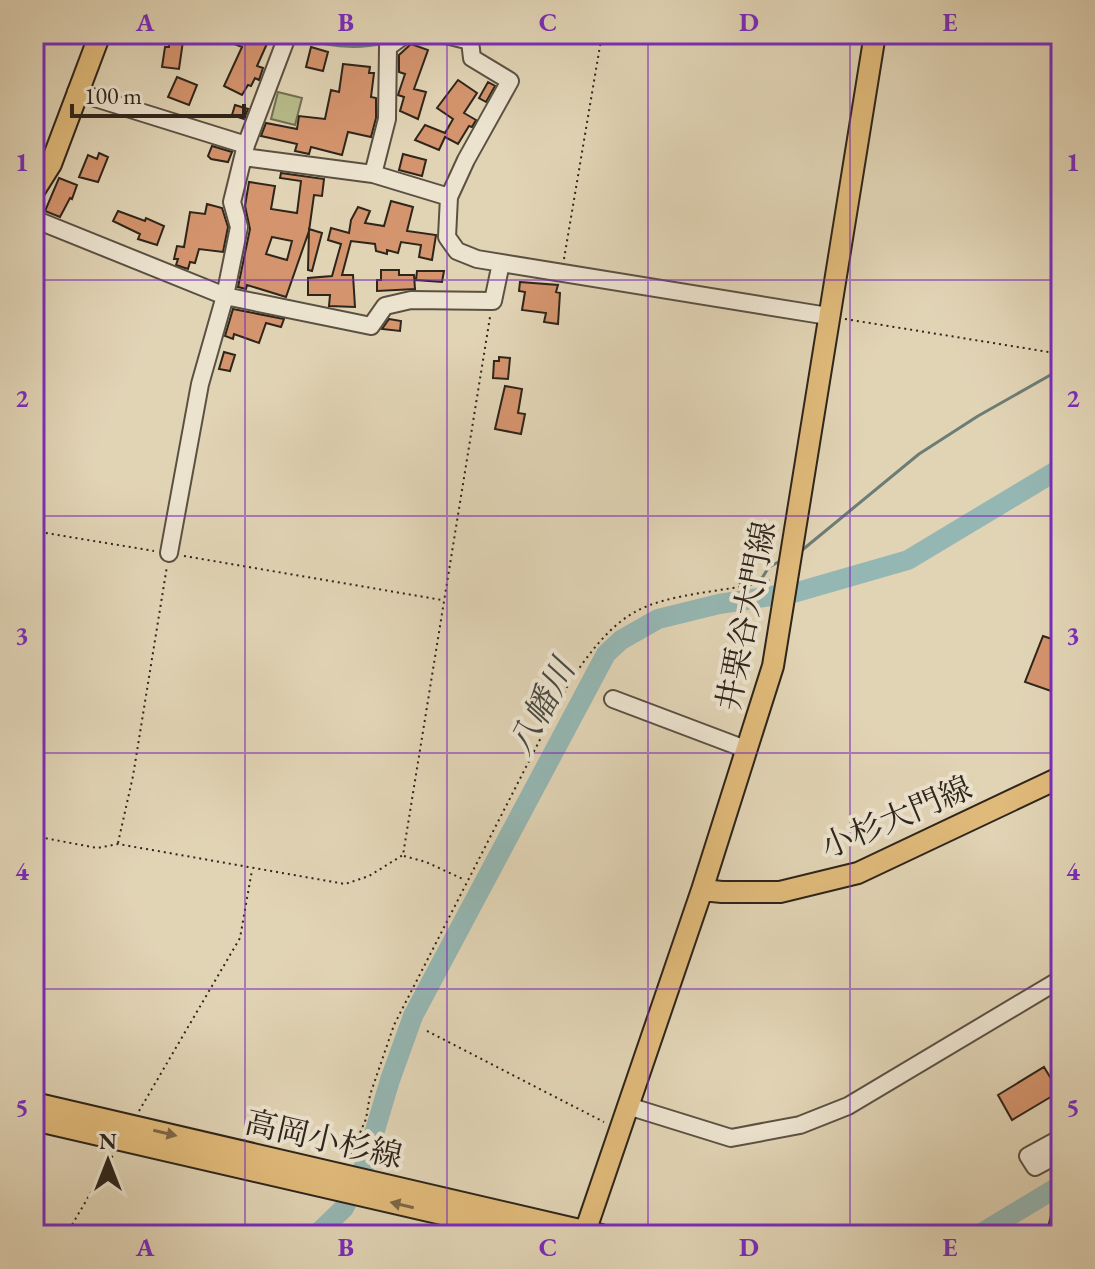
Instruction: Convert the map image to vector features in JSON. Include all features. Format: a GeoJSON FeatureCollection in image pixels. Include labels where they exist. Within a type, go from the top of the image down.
{"type":"FeatureCollection","features":[{"type":"Feature","properties":{"kind":"main road"},"geometry":{"type":"LineString","coordinates":[[34,191],[51,164],[100,34]]}},
{"type":"Feature","properties":{"kind":"main road","name":"井栗谷大門線"},"geometry":{"type":"LineString","coordinates":[[590,1234],[620,1130],[702,890],[773,666],[875,34]]}},
{"type":"Feature","properties":{"kind":"main road","name":"小杉大門線"},"geometry":{"type":"LineString","coordinates":[[702,890],[780,892],[858,873],[1061,777]]}},
{"type":"Feature","properties":{"kind":"main road","name":"高岡小杉線"},"geometry":{"type":"LineString","coordinates":[[34,1103],[126,1133],[533,1235]]}},
{"type":"Feature","properties":{"kind":"main road","name":"高岡小杉線"},"geometry":{"type":"LineString","coordinates":[[34,1120],[126,1133],[590,1234]]}},
{"type":"Feature","properties":{"kind":"street"},"geometry":{"type":"LineString","coordinates":[[169,553],[200,384],[225,296],[239,227],[232,202],[245,151],[288,34]]}},
{"type":"Feature","properties":{"kind":"street"},"geometry":{"type":"LineString","coordinates":[[373,174],[387,119],[388,47],[406,34]]}},
{"type":"Feature","properties":{"kind":"street"},"geometry":{"type":"LineString","coordinates":[[442,34],[471,38],[472,58],[510,81],[449,197],[447,237],[457,251],[477,259],[828,316]]}},
{"type":"Feature","properties":{"kind":"street"},"geometry":{"type":"LineString","coordinates":[[76,92],[245,151],[373,174],[449,197]]}},
{"type":"Feature","properties":{"kind":"street"},"geometry":{"type":"LineString","coordinates":[[34,219],[225,296],[371,326],[385,306],[411,300],[493,301],[501,263]]}},
{"type":"Feature","properties":{"kind":"street"},"geometry":{"type":"LineString","coordinates":[[613,699],[748,750]]}},
{"type":"Feature","properties":{"kind":"street"},"geometry":{"type":"LineString","coordinates":[[628,1106],[731,1138],[800,1125],[848,1106],[1061,979]]}},
{"type":"Feature","properties":{"kind":"street"},"geometry":{"type":"LineString","coordinates":[[1061,1138],[1028,1156],[1035,1167],[1061,1153]]}},
{"type":"Feature","properties":{"kind":"path"},"geometry":{"type":"LineString","coordinates":[[561,272],[602,34]]}},
{"type":"Feature","properties":{"kind":"path"},"geometry":{"type":"LineString","coordinates":[[403,855],[493,301]]}},
{"type":"Feature","properties":{"kind":"path"},"geometry":{"type":"LineString","coordinates":[[828,316],[1061,354]]}},
{"type":"Feature","properties":{"kind":"path"},"geometry":{"type":"LineString","coordinates":[[34,531],[443,600]]}},
{"type":"Feature","properties":{"kind":"path"},"geometry":{"type":"LineString","coordinates":[[118,844],[133,776],[169,553]]}},
{"type":"Feature","properties":{"kind":"path"},"geometry":{"type":"LineString","coordinates":[[345,1166],[366,1119],[370,1095],[394,1025],[570,681],[598,642],[636,611],[787,575]]}},
{"type":"Feature","properties":{"kind":"path"},"geometry":{"type":"LineString","coordinates":[[34,836],[97,848],[118,844],[345,884],[369,876],[403,855],[466,881]]}},
{"type":"Feature","properties":{"kind":"path"},"geometry":{"type":"LineString","coordinates":[[66,1235],[240,938],[253,869]]}},
{"type":"Feature","properties":{"kind":"path"},"geometry":{"type":"LineString","coordinates":[[427,1031],[620,1130]]}},
{"type":"Feature","properties":{"kind":"green space"},"geometry":{"type":"Polygon","coordinates":[[[278,92],[302,98],[295,125],[271,119],[278,92]]]}},
{"type":"Feature","properties":{"kind":"building"},"geometry":{"type":"Polygon","coordinates":[[[169,34],[184,34],[179,69],[162,67],[165,47],[169,47],[169,34]]]}},
{"type":"Feature","properties":{"kind":"building"},"geometry":{"type":"Polygon","coordinates":[[[232,34],[263,34],[270,37],[257,66],[263,68],[259,80],[255,78],[242,95],[224,86],[242,47],[229,42],[232,34]]]}},
{"type":"Feature","properties":{"kind":"building"},"geometry":{"type":"Polygon","coordinates":[[[411,44],[428,50],[414,89],[426,92],[418,119],[400,111],[404,97],[398,95],[405,74],[399,72],[399,55],[411,44]]]}},
{"type":"Feature","properties":{"kind":"building"},"geometry":{"type":"Polygon","coordinates":[[[311,47],[328,52],[323,71],[306,67],[311,47]]]}},
{"type":"Feature","properties":{"kind":"building"},"geometry":{"type":"Polygon","coordinates":[[[343,64],[370,67],[369,73],[374,73],[371,97],[376,98],[376,118],[371,137],[348,132],[342,155],[311,147],[309,154],[295,151],[297,144],[261,136],[266,123],[297,129],[299,116],[325,119],[331,90],[339,92],[343,64]]]}},
{"type":"Feature","properties":{"kind":"building"},"geometry":{"type":"Polygon","coordinates":[[[177,77],[197,85],[189,105],[168,97],[177,77]]]}},
{"type":"Feature","properties":{"kind":"building"},"geometry":{"type":"Polygon","coordinates":[[[458,80],[477,93],[464,113],[476,120],[472,127],[469,126],[458,144],[445,137],[439,150],[415,140],[425,125],[445,133],[453,119],[437,108],[458,80]]]}},
{"type":"Feature","properties":{"kind":"building"},"geometry":{"type":"Polygon","coordinates":[[[488,82],[495,86],[486,102],[479,98],[488,82]]]}},
{"type":"Feature","properties":{"kind":"building"},"geometry":{"type":"Polygon","coordinates":[[[235,105],[248,109],[244,119],[232,115],[235,105]]]}},
{"type":"Feature","properties":{"kind":"building"},"geometry":{"type":"Polygon","coordinates":[[[212,146],[232,152],[228,162],[208,156],[212,146]]]}},
{"type":"Feature","properties":{"kind":"building"},"geometry":{"type":"Polygon","coordinates":[[[99,153],[108,157],[98,182],[79,177],[88,155],[97,159],[99,153]]]}},
{"type":"Feature","properties":{"kind":"building"},"geometry":{"type":"Polygon","coordinates":[[[403,154],[426,160],[422,176],[399,170],[403,154]]]}},
{"type":"Feature","properties":{"kind":"building"},"geometry":{"type":"Polygon","coordinates":[[[281,173],[324,179],[322,196],[314,195],[309,231],[286,297],[247,285],[246,289],[238,287],[250,229],[245,206],[249,182],[275,186],[271,209],[297,213],[301,181],[280,178],[281,173]],[[272,237],[266,254],[287,260],[292,241],[272,237]]]}},
{"type":"Feature","properties":{"kind":"building"},"geometry":{"type":"Polygon","coordinates":[[[59,178],[77,185],[60,217],[45,211],[59,178]]]}},
{"type":"Feature","properties":{"kind":"building"},"geometry":{"type":"Polygon","coordinates":[[[391,201],[413,207],[407,231],[436,235],[432,260],[419,257],[421,245],[401,242],[398,253],[387,250],[387,254],[376,251],[375,244],[351,241],[342,275],[353,275],[355,307],[329,306],[330,295],[308,295],[308,278],[332,276],[341,244],[328,240],[331,228],[349,233],[358,207],[370,211],[365,223],[384,226],[391,201]]]}},
{"type":"Feature","properties":{"kind":"building"},"geometry":{"type":"Polygon","coordinates":[[[207,204],[222,208],[228,227],[223,252],[199,249],[195,263],[190,262],[188,269],[176,265],[177,246],[184,247],[190,212],[205,214],[207,204]]]}},
{"type":"Feature","properties":{"kind":"building"},"geometry":{"type":"Polygon","coordinates":[[[118,211],[164,226],[157,245],[138,239],[140,234],[113,221],[118,211]]]}},
{"type":"Feature","properties":{"kind":"building"},"geometry":{"type":"Polygon","coordinates":[[[309,229],[322,233],[312,271],[308,270],[309,229]]]}},
{"type":"Feature","properties":{"kind":"building"},"geometry":{"type":"Polygon","coordinates":[[[381,270],[399,270],[399,275],[414,275],[415,289],[377,291],[381,270]]]}},
{"type":"Feature","properties":{"kind":"building"},"geometry":{"type":"Polygon","coordinates":[[[417,271],[444,271],[442,282],[416,280],[417,271]]]}},
{"type":"Feature","properties":{"kind":"building"},"geometry":{"type":"Polygon","coordinates":[[[520,282],[558,285],[558,324],[544,322],[546,313],[522,310],[525,292],[519,291],[520,282]]]}},
{"type":"Feature","properties":{"kind":"building"},"geometry":{"type":"Polygon","coordinates":[[[233,309],[284,319],[281,327],[266,323],[259,343],[234,334],[233,339],[225,336],[233,309]]]}},
{"type":"Feature","properties":{"kind":"building"},"geometry":{"type":"Polygon","coordinates":[[[389,319],[401,321],[400,331],[382,329],[389,319]]]}},
{"type":"Feature","properties":{"kind":"building"},"geometry":{"type":"Polygon","coordinates":[[[224,352],[235,355],[230,371],[219,369],[224,352]]]}},
{"type":"Feature","properties":{"kind":"building"},"geometry":{"type":"Polygon","coordinates":[[[499,357],[510,358],[508,379],[493,378],[494,361],[499,361],[499,357]]]}},
{"type":"Feature","properties":{"kind":"building"},"geometry":{"type":"Polygon","coordinates":[[[505,386],[522,389],[518,413],[525,414],[521,434],[495,429],[505,386]]]}},
{"type":"Feature","properties":{"kind":"building"},"geometry":{"type":"Polygon","coordinates":[[[1043,636],[1061,642],[1061,662],[1051,691],[1025,682],[1043,636]]]}},
{"type":"Feature","properties":{"kind":"building"},"geometry":{"type":"Polygon","coordinates":[[[1044,1067],[1059,1092],[1012,1120],[998,1095],[1044,1067]]]}},
{"type":"Feature","properties":{"kind":"building"},"geometry":{"type":"Polygon","coordinates":[[[1052,1212],[1061,1214],[1061,1235],[1046,1235],[1052,1212]]]}},
{"type":"Feature","properties":{"kind":"waterway"},"geometry":{"type":"LineString","coordinates":[[293,36],[338,46],[384,43]]}},
{"type":"Feature","properties":{"kind":"waterway"},"geometry":{"type":"LineString","coordinates":[[801,551],[919,454],[1061,369]]}},
{"type":"Feature","properties":{"kind":"waterway","name":"八幡川"},"geometry":{"type":"LineString","coordinates":[[316,1235],[344,1208],[365,1164],[413,1016],[606,654],[621,640],[658,619],[719,604],[797,592],[908,560],[1061,468]]}},
{"type":"Feature","properties":{"kind":"waterway"},"geometry":{"type":"LineString","coordinates":[[740,583],[762,578],[769,567],[784,559]]}},
{"type":"Feature","properties":{"kind":"waterway"},"geometry":{"type":"LineString","coordinates":[[978,1235],[1061,1185]]}}]}
